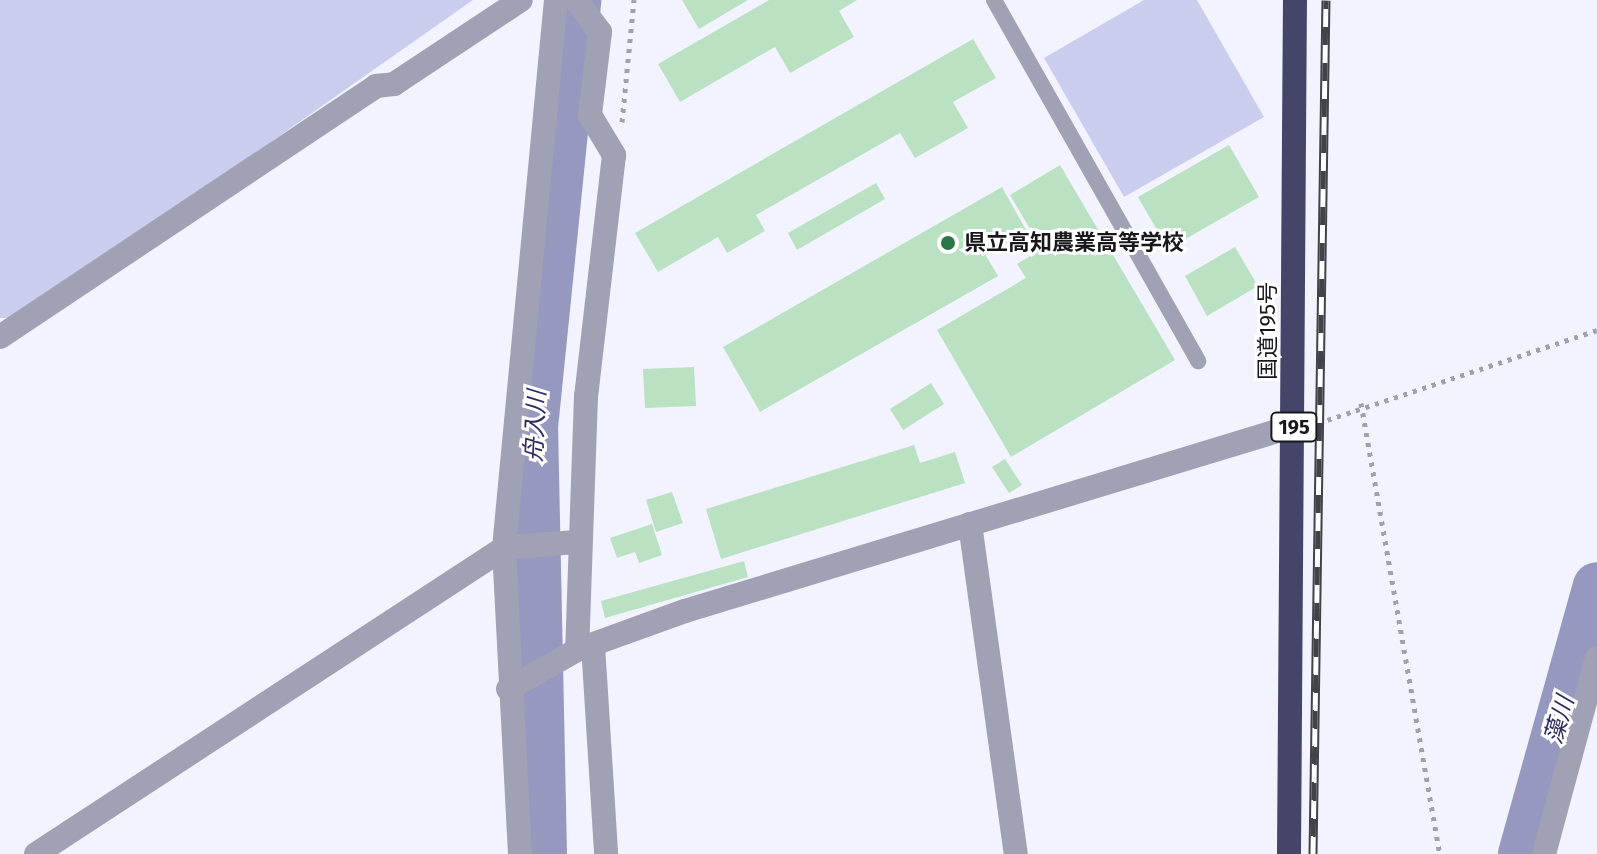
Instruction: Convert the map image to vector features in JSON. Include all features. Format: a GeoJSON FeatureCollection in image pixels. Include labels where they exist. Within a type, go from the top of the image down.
{"type":"FeatureCollection","features":[{"type":"Feature","properties":{"kind":"highway","name":"国道195号"},"geometry":{"type":"LineString","coordinates":[[1289,854],[1295,0]]}},
{"type":"Feature","properties":{"kind":"street"},"geometry":{"type":"LineString","coordinates":[[0,337],[376,86],[394,84],[521,0]]}},
{"type":"Feature","properties":{"kind":"street"},"geometry":{"type":"LineString","coordinates":[[520,854],[510,546],[556,0]]}},
{"type":"Feature","properties":{"kind":"street"},"geometry":{"type":"LineString","coordinates":[[576,0],[600,32],[590,115],[614,155],[568,542],[577,653],[606,854]]}},
{"type":"Feature","properties":{"kind":"street"},"geometry":{"type":"LineString","coordinates":[[514,688],[577,653],[970,524],[1294,426]]}},
{"type":"Feature","properties":{"kind":"street"},"geometry":{"type":"LineString","coordinates":[[970,524],[1016,854]]}},
{"type":"Feature","properties":{"kind":"street"},"geometry":{"type":"LineString","coordinates":[[36,854],[510,546],[568,542]]}},
{"type":"Feature","properties":{"kind":"street"},"geometry":{"type":"LineString","coordinates":[[1544,854],[1597,658]]}},
{"type":"Feature","properties":{"kind":"lane"},"geometry":{"type":"LineString","coordinates":[[994,0],[1198,361]]}},
{"type":"Feature","properties":{"kind":"path"},"geometry":{"type":"LineString","coordinates":[[614,155],[634,0]]}},
{"type":"Feature","properties":{"kind":"path"},"geometry":{"type":"LineString","coordinates":[[1294,426],[1597,330]]}},
{"type":"Feature","properties":{"kind":"path"},"geometry":{"type":"LineString","coordinates":[[1361,403],[1440,854]]}},
{"type":"Feature","properties":{"kind":"shaded area"},"geometry":{"type":"Polygon","coordinates":[[[0,0],[473,0],[20,318],[0,318],[0,0]]]}},
{"type":"Feature","properties":{"kind":"shaded area"},"geometry":{"type":"Polygon","coordinates":[[[1144,0],[1197,0],[1264,117],[1124,197],[1044,58],[1144,0]]]}},
{"type":"Feature","properties":{"kind":"building"},"geometry":{"type":"Polygon","coordinates":[[[682,0],[748,0],[699,29],[682,0]]]}},
{"type":"Feature","properties":{"kind":"building"},"geometry":{"type":"Polygon","coordinates":[[[769,0],[857,0],[839,11],[854,37],[790,73],[775,47],[680,102],[658,64],[769,0]]]}},
{"type":"Feature","properties":{"kind":"building"},"geometry":{"type":"Polygon","coordinates":[[[973,39],[996,78],[953,102],[968,128],[915,158],[900,133],[756,215],[765,231],[727,253],[718,237],[658,272],[635,233],[973,39]]]}},
{"type":"Feature","properties":{"kind":"building"},"geometry":{"type":"Polygon","coordinates":[[[1229,145],[1259,197],[1168,249],[1138,197],[1229,145]]]}},
{"type":"Feature","properties":{"kind":"building"},"geometry":{"type":"Polygon","coordinates":[[[1060,165],[1175,360],[1011,457],[937,330],[1026,278],[1017,264],[1042,249],[1010,195],[1060,165]]]}},
{"type":"Feature","properties":{"kind":"building"},"geometry":{"type":"Polygon","coordinates":[[[876,183],[885,199],[797,250],[788,233],[876,183]]]}},
{"type":"Feature","properties":{"kind":"building"},"geometry":{"type":"Polygon","coordinates":[[[1002,187],[1026,230],[985,254],[998,276],[760,412],[723,347],[1002,187]]]}},
{"type":"Feature","properties":{"kind":"building"},"geometry":{"type":"Polygon","coordinates":[[[1235,247],[1258,286],[1207,316],[1185,276],[1235,247]]]}},
{"type":"Feature","properties":{"kind":"building"},"geometry":{"type":"Polygon","coordinates":[[[694,367],[696,406],[645,408],[643,369],[694,367]]]}},
{"type":"Feature","properties":{"kind":"building"},"geometry":{"type":"Polygon","coordinates":[[[931,383],[944,404],[903,430],[890,409],[931,383]]]}},
{"type":"Feature","properties":{"kind":"building"},"geometry":{"type":"Polygon","coordinates":[[[914,445],[920,463],[955,452],[965,483],[721,559],[706,509],[914,445]]]}},
{"type":"Feature","properties":{"kind":"building"},"geometry":{"type":"Polygon","coordinates":[[[1005,459],[1022,485],[1009,493],[992,467],[1005,459]]]}},
{"type":"Feature","properties":{"kind":"building"},"geometry":{"type":"Polygon","coordinates":[[[672,492],[683,523],[656,532],[646,500],[672,492]]]}},
{"type":"Feature","properties":{"kind":"building"},"geometry":{"type":"Polygon","coordinates":[[[652,524],[662,555],[639,563],[635,552],[617,558],[610,538],[652,524]]]}},
{"type":"Feature","properties":{"kind":"building"},"geometry":{"type":"Polygon","coordinates":[[[744,561],[748,577],[605,618],[601,601],[744,561]]]}},
{"type":"Feature","properties":{"kind":"waterway","name":"舟入川"},"geometry":{"type":"LineString","coordinates":[[543,854],[534,427],[577,0]]}},
{"type":"Feature","properties":{"kind":"waterway","name":"藻川"},"geometry":{"type":"LineString","coordinates":[[1522,854],[1597,586]]}},
{"type":"Feature","properties":{"kind":"railway"},"geometry":{"type":"LineString","coordinates":[[1313,854],[1326,0]]}},
{"type":"Feature","properties":{"kind":"place","name":"県立高知農業高等学校"},"geometry":{"type":"Point","coordinates":[948,243]}}]}
